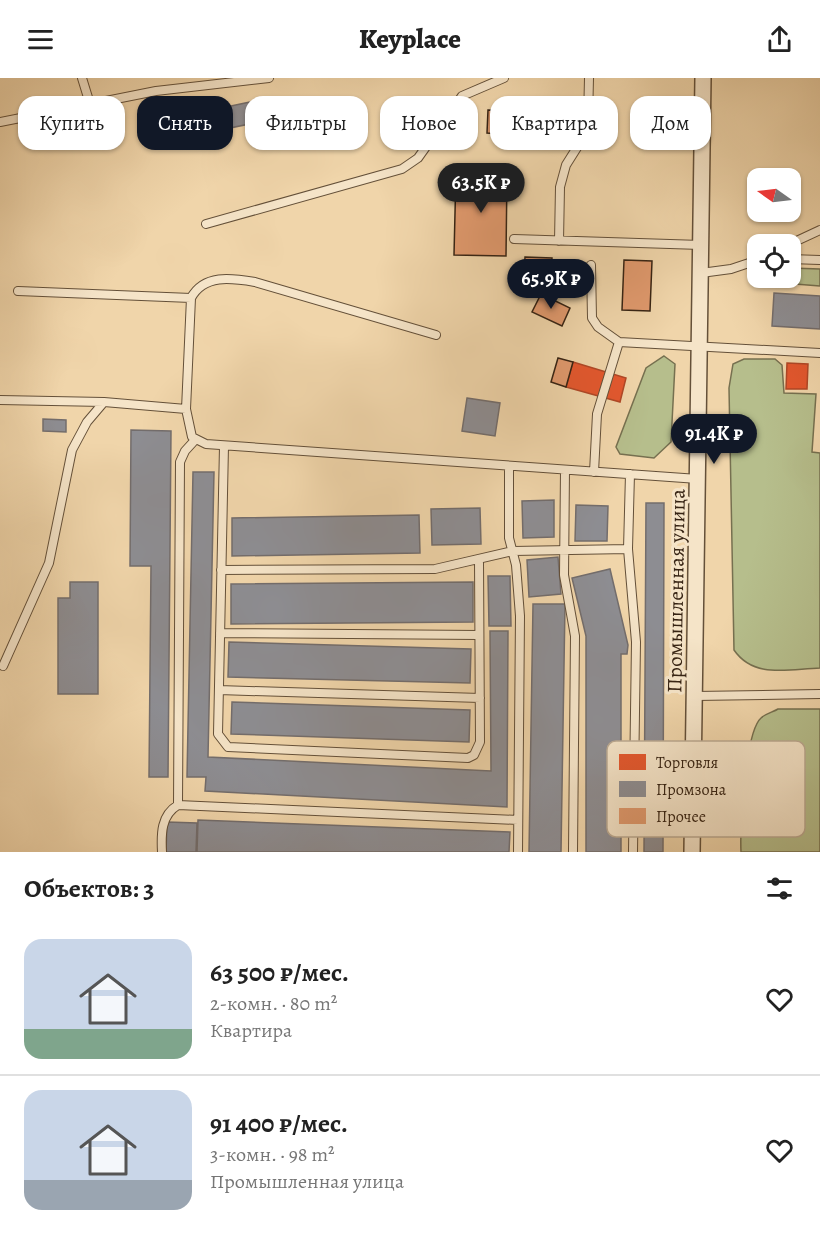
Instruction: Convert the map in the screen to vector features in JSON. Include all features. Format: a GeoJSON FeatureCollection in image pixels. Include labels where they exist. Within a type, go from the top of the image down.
{"type":"FeatureCollection","features":[{"type":"Feature","properties":{"kind":"street","name":"Промышленная улица"},"geometry":{"type":"LineString","coordinates":[[694,741],[703,78]]}},
{"type":"Feature","properties":{"kind":"street","name":"Промышленная улица"},"geometry":{"type":"LineString","coordinates":[[693,837],[693,852]]}},
{"type":"Feature","properties":{"kind":"lane"},"geometry":{"type":"LineString","coordinates":[[82,78],[88,96]]}},
{"type":"Feature","properties":{"kind":"lane"},"geometry":{"type":"LineString","coordinates":[[125,97],[241,79],[269,78]]}},
{"type":"Feature","properties":{"kind":"lane"},"geometry":{"type":"LineString","coordinates":[[206,224],[402,169],[418,158],[462,96],[504,78]]}},
{"type":"Feature","properties":{"kind":"lane"},"geometry":{"type":"LineString","coordinates":[[559,241],[560,187],[566,165],[583,138],[588,121],[589,78]]}},
{"type":"Feature","properties":{"kind":"lane"},"geometry":{"type":"LineString","coordinates":[[0,122],[18,118]]}},
{"type":"Feature","properties":{"kind":"lane"},"geometry":{"type":"LineString","coordinates":[[801,239],[820,230]]}},
{"type":"Feature","properties":{"kind":"lane"},"geometry":{"type":"LineString","coordinates":[[514,239],[702,245]]}},
{"type":"Feature","properties":{"kind":"lane"},"geometry":{"type":"LineString","coordinates":[[801,259],[820,260]]}},
{"type":"Feature","properties":{"kind":"lane"},"geometry":{"type":"LineString","coordinates":[[701,273],[731,269],[747,264]]}},
{"type":"Feature","properties":{"kind":"lane"},"geometry":{"type":"LineString","coordinates":[[591,265],[592,318],[598,327],[619,342],[820,352]]}},
{"type":"Feature","properties":{"kind":"lane"},"geometry":{"type":"LineString","coordinates":[[436,335],[238,279],[204,282],[196,288],[191,298],[186,409],[192,437],[206,444],[224,446],[698,479]]}},
{"type":"Feature","properties":{"kind":"lane"},"geometry":{"type":"LineString","coordinates":[[18,291],[191,298]]}},
{"type":"Feature","properties":{"kind":"lane"},"geometry":{"type":"LineString","coordinates":[[594,472],[597,414],[619,342]]}},
{"type":"Feature","properties":{"kind":"lane"},"geometry":{"type":"LineString","coordinates":[[0,400],[104,402],[186,409]]}},
{"type":"Feature","properties":{"kind":"lane"},"geometry":{"type":"LineString","coordinates":[[3,666],[49,563],[72,450],[87,422],[104,402]]}},
{"type":"Feature","properties":{"kind":"lane"},"geometry":{"type":"LineString","coordinates":[[178,805],[180,462],[195,440]]}},
{"type":"Feature","properties":{"kind":"lane"},"geometry":{"type":"LineString","coordinates":[[224,446],[218,734],[228,747],[456,757],[474,755],[478,750],[480,698],[479,560]]}},
{"type":"Feature","properties":{"kind":"lane"},"geometry":{"type":"LineString","coordinates":[[509,466],[509,537],[516,565],[520,616],[518,852]]}},
{"type":"Feature","properties":{"kind":"lane"},"geometry":{"type":"LineString","coordinates":[[565,470],[564,575],[575,636],[573,852]]}},
{"type":"Feature","properties":{"kind":"lane"},"geometry":{"type":"LineString","coordinates":[[630,474],[628,549],[636,642],[635,741]]}},
{"type":"Feature","properties":{"kind":"lane"},"geometry":{"type":"LineString","coordinates":[[221,570],[435,569],[513,551],[628,549]]}},
{"type":"Feature","properties":{"kind":"lane"},"geometry":{"type":"LineString","coordinates":[[220,633],[479,634]]}},
{"type":"Feature","properties":{"kind":"lane"},"geometry":{"type":"LineString","coordinates":[[219,690],[480,698]]}},
{"type":"Feature","properties":{"kind":"lane"},"geometry":{"type":"LineString","coordinates":[[695,696],[820,694]]}},
{"type":"Feature","properties":{"kind":"lane"},"geometry":{"type":"LineString","coordinates":[[162,852],[164,819],[168,811],[178,805],[518,820]]}},
{"type":"Feature","properties":{"kind":"lane"},"geometry":{"type":"LineString","coordinates":[[633,837],[633,852]]}},
{"type":"Feature","properties":{"kind":"green space"},"geometry":{"type":"Polygon","coordinates":[[[801,268],[820,269],[820,286],[801,284],[801,268]]]}},
{"type":"Feature","properties":{"kind":"green space"},"geometry":{"type":"Polygon","coordinates":[[[664,356],[675,364],[671,442],[654,458],[620,454],[616,447],[646,368],[664,356]]]}},
{"type":"Feature","properties":{"kind":"green space"},"geometry":{"type":"Polygon","coordinates":[[[744,359],[775,359],[782,365],[784,393],[816,394],[812,452],[820,453],[820,668],[762,669],[742,659],[734,650],[729,388],[733,364],[744,359]]]}},
{"type":"Feature","properties":{"kind":"green space"},"geometry":{"type":"Polygon","coordinates":[[[778,709],[820,709],[820,852],[741,852],[741,837],[805,837],[805,741],[751,741],[756,727],[765,715],[778,709]]]}},
{"type":"Feature","properties":{"kind":"building: Торговля"},"geometry":{"type":"Polygon","coordinates":[[[573,362],[626,378],[620,402],[566,387],[573,362]]]}},
{"type":"Feature","properties":{"kind":"building: Торговля"},"geometry":{"type":"Polygon","coordinates":[[[787,363],[808,364],[807,389],[786,389],[787,363]]]}},
{"type":"Feature","properties":{"kind":"building: Промзона"},"geometry":{"type":"Polygon","coordinates":[[[245,103],[245,125],[233,127],[233,106],[245,103]]]}},
{"type":"Feature","properties":{"kind":"building: Промзона"},"geometry":{"type":"Polygon","coordinates":[[[774,293],[820,296],[820,329],[772,326],[774,293]]]}},
{"type":"Feature","properties":{"kind":"building: Промзона"},"geometry":{"type":"Polygon","coordinates":[[[467,398],[500,403],[495,436],[462,431],[467,398]]]}},
{"type":"Feature","properties":{"kind":"building: Промзона"},"geometry":{"type":"Polygon","coordinates":[[[43,419],[66,420],[66,432],[43,431],[43,419]]]}},
{"type":"Feature","properties":{"kind":"building: Промзона"},"geometry":{"type":"Polygon","coordinates":[[[131,430],[171,431],[168,777],[149,777],[151,566],[130,566],[131,430]]]}},
{"type":"Feature","properties":{"kind":"building: Промзона"},"geometry":{"type":"Polygon","coordinates":[[[193,472],[214,472],[208,757],[491,771],[490,631],[508,631],[507,807],[205,791],[206,777],[187,777],[193,472]]]}},
{"type":"Feature","properties":{"kind":"building: Промзона"},"geometry":{"type":"Polygon","coordinates":[[[554,500],[554,537],[523,538],[522,501],[554,500]]]}},
{"type":"Feature","properties":{"kind":"building: Промзона"},"geometry":{"type":"Polygon","coordinates":[[[646,503],[664,503],[663,741],[645,741],[646,503]]]}},
{"type":"Feature","properties":{"kind":"building: Промзона"},"geometry":{"type":"Polygon","coordinates":[[[576,505],[608,506],[607,541],[575,541],[576,505]]]}},
{"type":"Feature","properties":{"kind":"building: Промзона"},"geometry":{"type":"Polygon","coordinates":[[[480,508],[481,544],[432,545],[431,509],[480,508]]]}},
{"type":"Feature","properties":{"kind":"building: Промзона"},"geometry":{"type":"Polygon","coordinates":[[[419,515],[420,553],[232,556],[232,518],[419,515]]]}},
{"type":"Feature","properties":{"kind":"building: Промзона"},"geometry":{"type":"Polygon","coordinates":[[[558,557],[561,594],[529,597],[527,560],[558,557]]]}},
{"type":"Feature","properties":{"kind":"building: Промзона"},"geometry":{"type":"Polygon","coordinates":[[[610,569],[628,645],[627,654],[621,654],[621,741],[607,741],[607,837],[621,837],[621,852],[586,852],[586,636],[572,578],[610,569]]]}},
{"type":"Feature","properties":{"kind":"building: Промзона"},"geometry":{"type":"Polygon","coordinates":[[[488,576],[510,576],[511,626],[489,626],[488,576]]]}},
{"type":"Feature","properties":{"kind":"building: Промзона"},"geometry":{"type":"Polygon","coordinates":[[[70,582],[98,582],[98,694],[58,694],[58,598],[70,598],[70,582]]]}},
{"type":"Feature","properties":{"kind":"building: Промзона"},"geometry":{"type":"Polygon","coordinates":[[[473,582],[473,622],[231,624],[231,584],[473,582]]]}},
{"type":"Feature","properties":{"kind":"building: Промзона"},"geometry":{"type":"Polygon","coordinates":[[[533,604],[565,604],[561,852],[529,852],[533,604]]]}},
{"type":"Feature","properties":{"kind":"building: Промзона"},"geometry":{"type":"Polygon","coordinates":[[[229,642],[471,649],[470,683],[228,677],[229,642]]]}},
{"type":"Feature","properties":{"kind":"building: Промзона"},"geometry":{"type":"Polygon","coordinates":[[[232,702],[470,710],[469,742],[231,734],[232,702]]]}},
{"type":"Feature","properties":{"kind":"building: Промзона"},"geometry":{"type":"Polygon","coordinates":[[[198,820],[510,832],[509,852],[197,852],[198,820]]]}},
{"type":"Feature","properties":{"kind":"building: Промзона"},"geometry":{"type":"Polygon","coordinates":[[[167,822],[197,823],[196,852],[166,852],[167,822]]]}},
{"type":"Feature","properties":{"kind":"building: Промзона"},"geometry":{"type":"Polygon","coordinates":[[[644,837],[663,837],[663,852],[644,852],[644,837]]]}},
{"type":"Feature","properties":{"kind":"building: Прочее"},"geometry":{"type":"Polygon","coordinates":[[[488,110],[490,110],[490,133],[487,133],[488,110]]]}},
{"type":"Feature","properties":{"kind":"building: Прочее"},"geometry":{"type":"Polygon","coordinates":[[[456,172],[507,173],[506,256],[454,255],[456,172]]]}},
{"type":"Feature","properties":{"kind":"building: Прочее"},"geometry":{"type":"Polygon","coordinates":[[[525,257],[552,258],[551,278],[524,276],[525,257]]]}},
{"type":"Feature","properties":{"kind":"building: Прочее"},"geometry":{"type":"Polygon","coordinates":[[[624,260],[652,261],[650,311],[622,310],[624,260]]]}},
{"type":"Feature","properties":{"kind":"building: Прочее"},"geometry":{"type":"Polygon","coordinates":[[[541,294],[570,308],[562,326],[532,312],[541,294]]]}},
{"type":"Feature","properties":{"kind":"building: Прочее"},"geometry":{"type":"Polygon","coordinates":[[[558,358],[573,362],[566,387],[551,382],[558,358]]]}}]}
